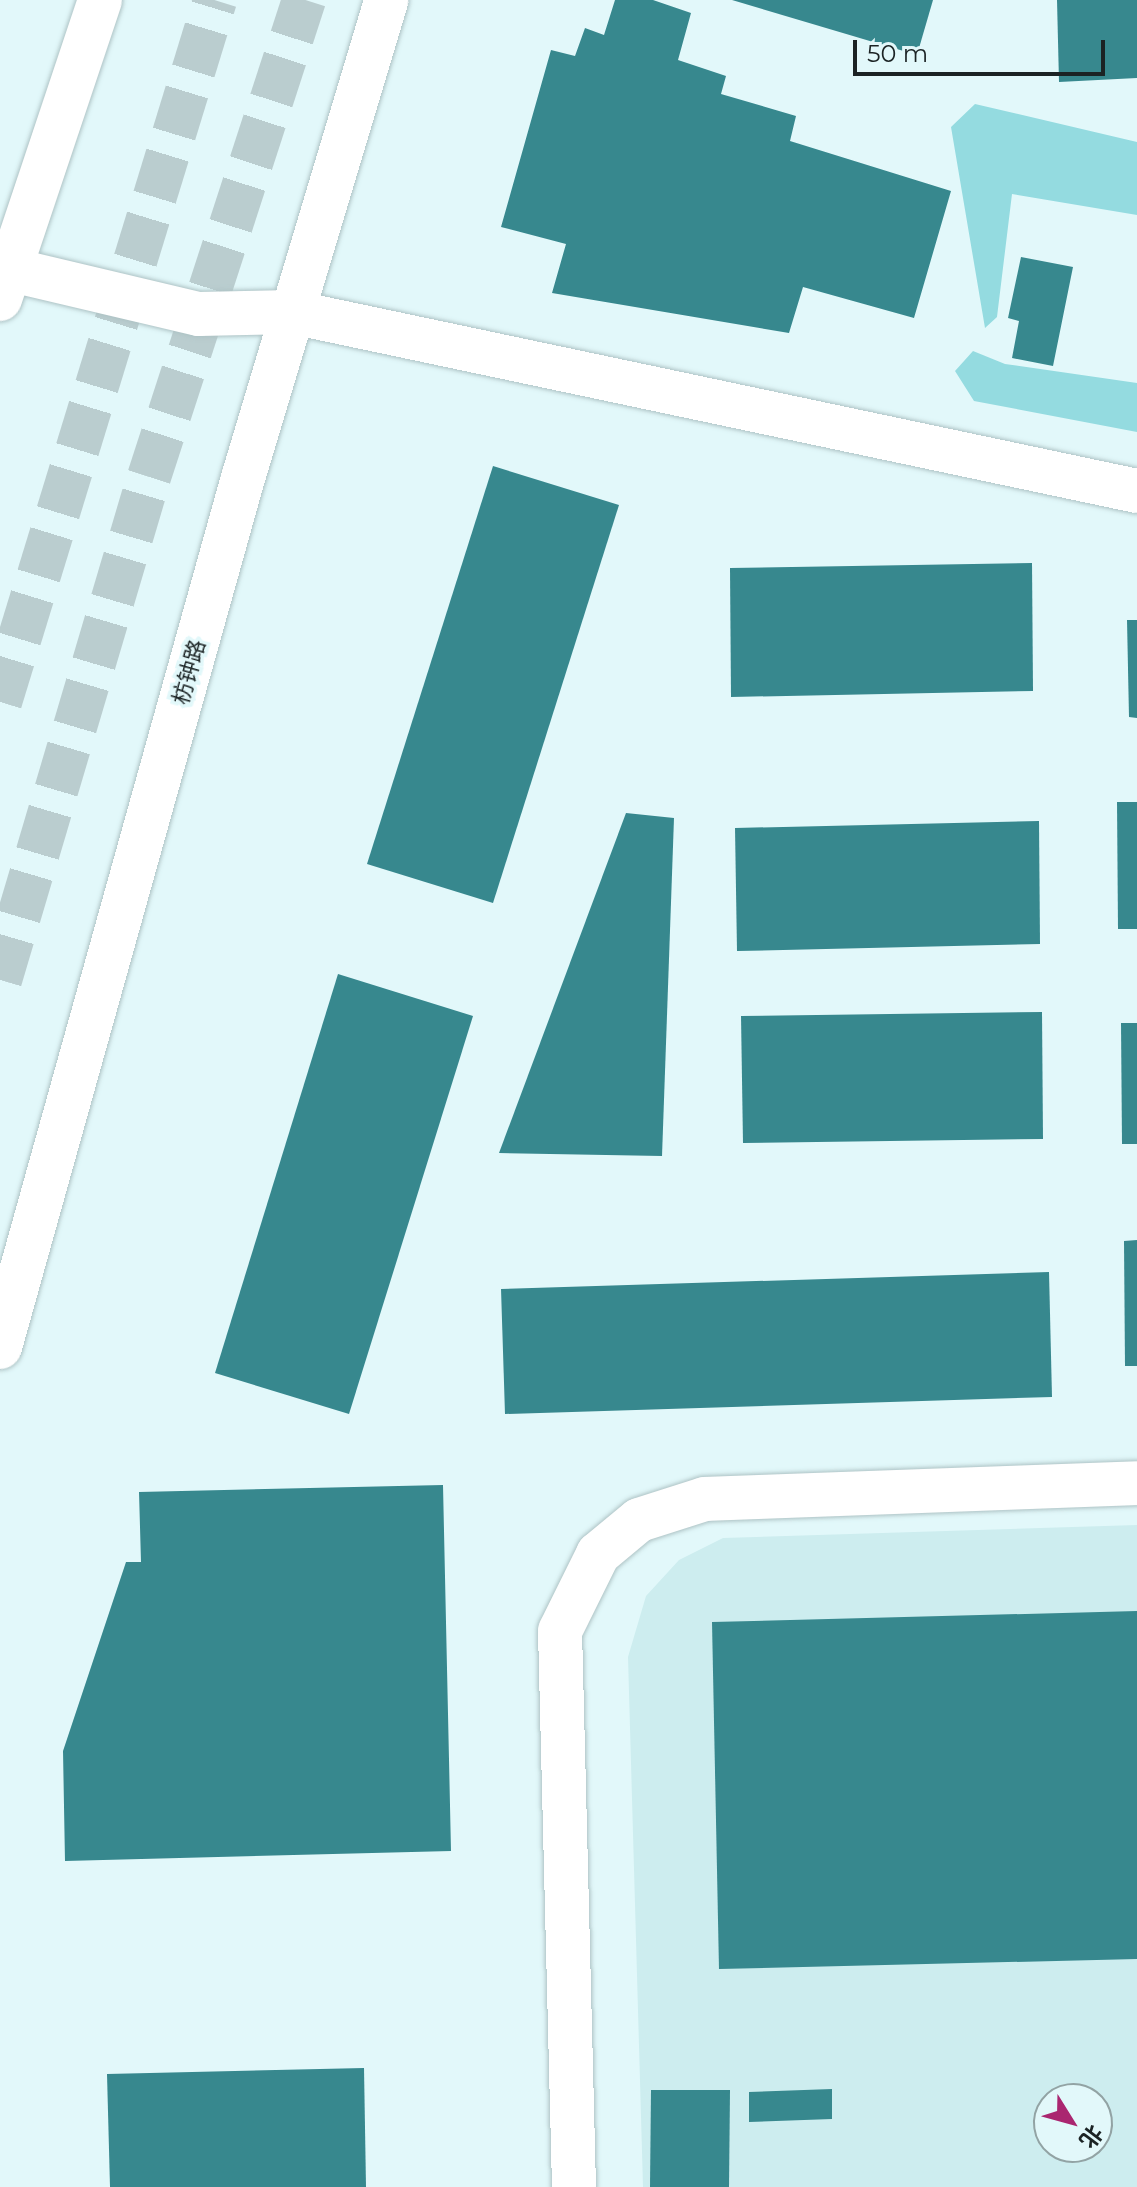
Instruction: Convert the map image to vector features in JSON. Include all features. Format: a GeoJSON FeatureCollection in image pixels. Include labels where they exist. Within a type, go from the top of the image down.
{"type":"FeatureCollection","features":[{"type":"Feature","properties":{"kind":"main road"},"geometry":{"type":"LineString","coordinates":[[100,0],[4,284],[199,314],[292,312],[1137,491]]}},
{"type":"Feature","properties":{"kind":"main road","name":"枋钟路"},"geometry":{"type":"LineString","coordinates":[[0,1347],[292,312],[386,0]]}},
{"type":"Feature","properties":{"kind":"main road"},"geometry":{"type":"LineString","coordinates":[[574,2187],[560,1631],[598,1554],[639,1520],[705,1499],[1137,1483]]}},
{"type":"Feature","properties":{"kind":"shaded area"},"geometry":{"type":"Polygon","coordinates":[[[975,104],[1137,142],[1137,215],[1012,194],[997,317],[985,328],[951,127],[975,104]]]}},
{"type":"Feature","properties":{"kind":"shaded area"},"geometry":{"type":"Polygon","coordinates":[[[973,351],[1005,364],[1137,383],[1137,432],[974,401],[955,371],[973,351]]]}},
{"type":"Feature","properties":{"kind":"shaded area"},"geometry":{"type":"Polygon","coordinates":[[[1137,1525],[1137,2187],[643,2187],[628,1657],[646,1596],[679,1560],[723,1538],[1137,1525]]]}},
{"type":"Feature","properties":{"kind":"building"},"geometry":{"type":"Polygon","coordinates":[[[615,0],[653,0],[691,13],[678,60],[726,76],[721,94],[796,116],[790,141],[951,191],[914,318],[803,287],[789,333],[552,293],[566,244],[501,227],[551,50],[575,56],[585,28],[604,35],[615,0]]]}},
{"type":"Feature","properties":{"kind":"building"},"geometry":{"type":"Polygon","coordinates":[[[732,0],[933,0],[917,55],[732,0]]]}},
{"type":"Feature","properties":{"kind":"building"},"geometry":{"type":"Polygon","coordinates":[[[1057,0],[1137,0],[1137,78],[1059,82],[1057,0]]]}},
{"type":"Feature","properties":{"kind":"building"},"geometry":{"type":"Polygon","coordinates":[[[1021,257],[1073,267],[1053,366],[1012,358],[1019,321],[1008,318],[1021,257]]]}},
{"type":"Feature","properties":{"kind":"building"},"geometry":{"type":"Polygon","coordinates":[[[493,466],[619,505],[493,903],[367,864],[493,466]]]}},
{"type":"Feature","properties":{"kind":"building"},"geometry":{"type":"Polygon","coordinates":[[[1032,563],[1033,691],[731,697],[730,568],[1032,563]]]}},
{"type":"Feature","properties":{"kind":"building"},"geometry":{"type":"Polygon","coordinates":[[[1127,620],[1137,620],[1137,718],[1129,717],[1127,620]]]}},
{"type":"Feature","properties":{"kind":"building"},"geometry":{"type":"Polygon","coordinates":[[[1117,802],[1137,802],[1137,929],[1118,929],[1117,802]]]}},
{"type":"Feature","properties":{"kind":"building"},"geometry":{"type":"Polygon","coordinates":[[[626,813],[674,818],[662,1156],[499,1153],[626,813]]]}},
{"type":"Feature","properties":{"kind":"building"},"geometry":{"type":"Polygon","coordinates":[[[1039,821],[1040,944],[737,951],[735,828],[1039,821]]]}},
{"type":"Feature","properties":{"kind":"building"},"geometry":{"type":"Polygon","coordinates":[[[338,974],[473,1016],[349,1414],[215,1373],[338,974]]]}},
{"type":"Feature","properties":{"kind":"building"},"geometry":{"type":"Polygon","coordinates":[[[1042,1012],[1043,1139],[743,1143],[741,1016],[1042,1012]]]}},
{"type":"Feature","properties":{"kind":"building"},"geometry":{"type":"Polygon","coordinates":[[[1121,1023],[1137,1023],[1137,1144],[1122,1144],[1121,1023]]]}},
{"type":"Feature","properties":{"kind":"building"},"geometry":{"type":"Polygon","coordinates":[[[1137,1240],[1137,1366],[1125,1366],[1124,1241],[1137,1240]]]}},
{"type":"Feature","properties":{"kind":"building"},"geometry":{"type":"Polygon","coordinates":[[[1049,1272],[1052,1397],[505,1414],[501,1289],[1049,1272]]]}},
{"type":"Feature","properties":{"kind":"building"},"geometry":{"type":"Polygon","coordinates":[[[443,1485],[451,1851],[65,1861],[63,1751],[126,1562],[141,1562],[139,1492],[443,1485]]]}},
{"type":"Feature","properties":{"kind":"building"},"geometry":{"type":"Polygon","coordinates":[[[1137,1611],[1137,1959],[719,1969],[712,1622],[1137,1611]]]}},
{"type":"Feature","properties":{"kind":"building"},"geometry":{"type":"Polygon","coordinates":[[[364,2068],[366,2187],[110,2187],[107,2074],[364,2068]]]}},
{"type":"Feature","properties":{"kind":"building"},"geometry":{"type":"Polygon","coordinates":[[[832,2089],[832,2119],[749,2122],[749,2092],[832,2089]]]}},
{"type":"Feature","properties":{"kind":"building"},"geometry":{"type":"Polygon","coordinates":[[[651,2090],[730,2090],[729,2187],[650,2187],[651,2090]]]}},
{"type":"Feature","properties":{"kind":"tunnel"},"geometry":{"type":"LineString","coordinates":[[0,702],[215,0]]}},
{"type":"Feature","properties":{"kind":"tunnel"},"geometry":{"type":"LineString","coordinates":[[0,980],[149,477],[304,0]]}}]}
